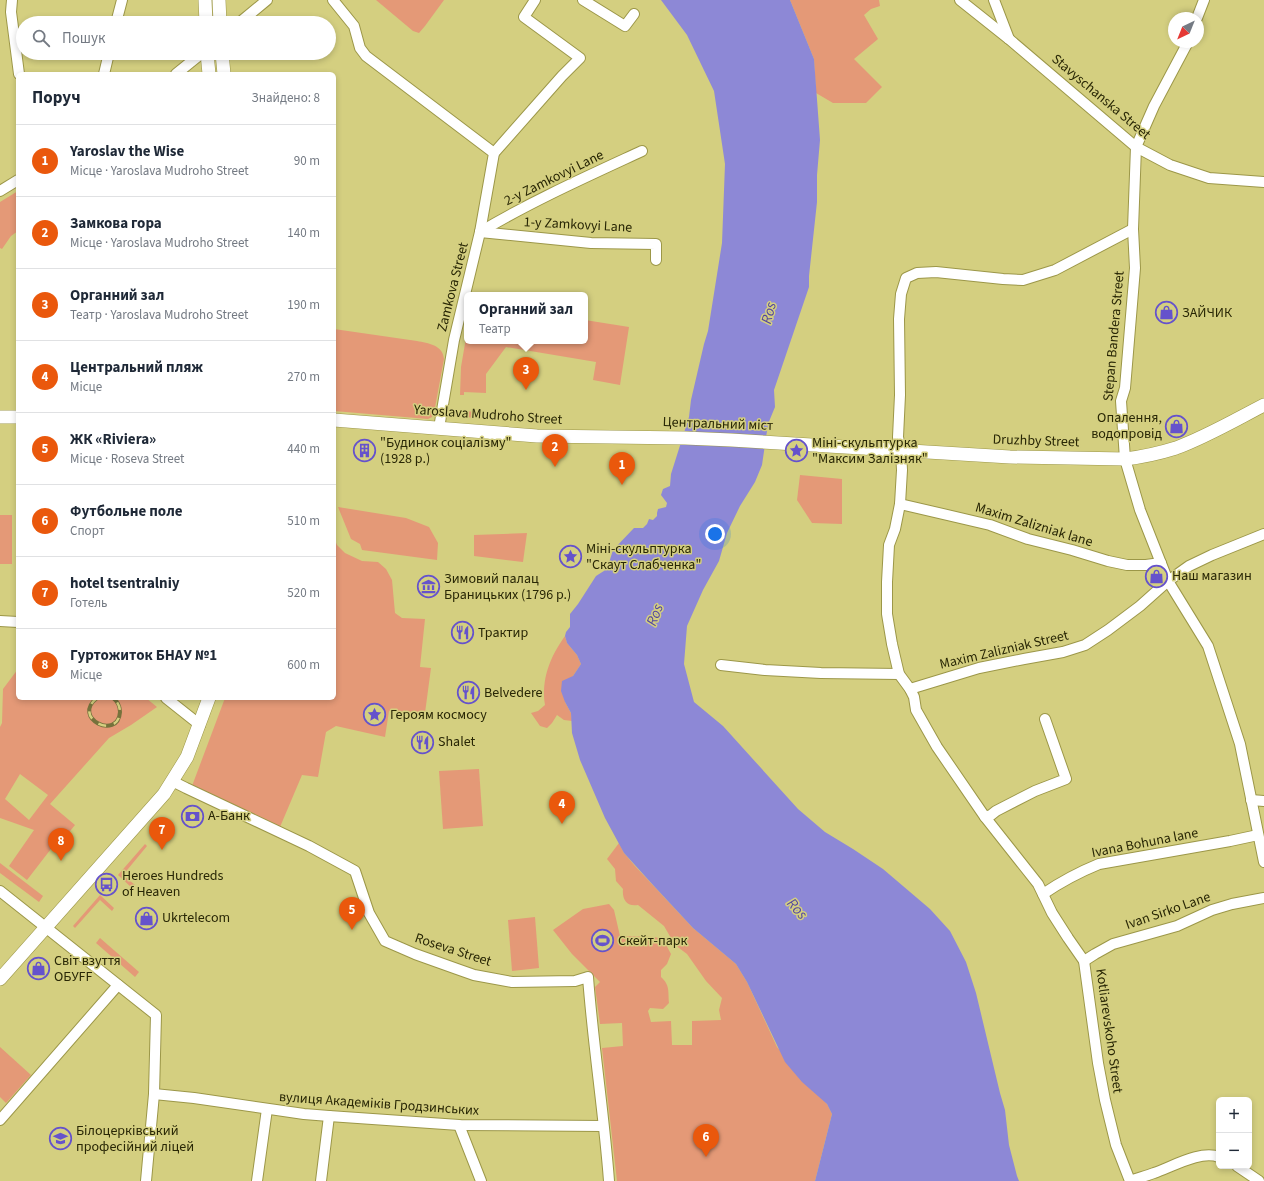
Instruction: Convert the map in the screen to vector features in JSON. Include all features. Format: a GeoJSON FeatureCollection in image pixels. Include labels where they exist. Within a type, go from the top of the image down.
{"type":"FeatureCollection","features":[{"type":"Feature","properties":{"kind":"main road"},"geometry":{"type":"LineString","coordinates":[[205,0],[206,16]]}},
{"type":"Feature","properties":{"kind":"main road"},"geometry":{"type":"LineString","coordinates":[[219,0],[220,16]]}},
{"type":"Feature","properties":{"kind":"main road"},"geometry":{"type":"LineString","coordinates":[[208,60],[209,72]]}},
{"type":"Feature","properties":{"kind":"main road"},"geometry":{"type":"LineString","coordinates":[[223,60],[224,72]]}},
{"type":"Feature","properties":{"kind":"main road","name":"Druzhby Street"},"geometry":{"type":"LineString","coordinates":[[796,443],[1010,457],[1104,460],[1125,459],[1136,458],[1176,448],[1208,434],[1264,405]]}},
{"type":"Feature","properties":{"kind":"main road"},"geometry":{"type":"LineString","coordinates":[[0,417],[16,417]]}},
{"type":"Feature","properties":{"kind":"main road","name":"Yaroslava Mudroho Street"},"geometry":{"type":"LineString","coordinates":[[336,420],[537,436],[640,437]]}},
{"type":"Feature","properties":{"kind":"main road","name":"Центральний міст"},"geometry":{"type":"LineString","coordinates":[[640,437],[796,443]]}},
{"type":"Feature","properties":{"kind":"main road"},"geometry":{"type":"LineString","coordinates":[[0,979],[45,926],[164,794],[187,757],[200,726],[208,700]]}},
{"type":"Feature","properties":{"kind":"street"},"geometry":{"type":"LineString","coordinates":[[12,0],[11,12],[16,56]]}},
{"type":"Feature","properties":{"kind":"street"},"geometry":{"type":"LineString","coordinates":[[118,16],[122,0]]}},
{"type":"Feature","properties":{"kind":"street"},"geometry":{"type":"LineString","coordinates":[[247,16],[267,0]]}},
{"type":"Feature","properties":{"kind":"street"},"geometry":{"type":"LineString","coordinates":[[334,0],[354,26],[360,48],[366,56],[494,153],[562,76],[580,58],[524,17],[535,0]]}},
{"type":"Feature","properties":{"kind":"street"},"geometry":{"type":"LineString","coordinates":[[583,0],[625,26],[634,14]]}},
{"type":"Feature","properties":{"kind":"street","name":"Stavyschanska Street"},"geometry":{"type":"LineString","coordinates":[[960,0],[1009,39],[1136,147],[1170,165],[1209,178],[1264,182]]}},
{"type":"Feature","properties":{"kind":"street"},"geometry":{"type":"LineString","coordinates":[[994,0],[1009,39]]}},
{"type":"Feature","properties":{"kind":"street"},"geometry":{"type":"LineString","coordinates":[[1199,12],[1204,0]]}},
{"type":"Feature","properties":{"kind":"street"},"geometry":{"type":"LineString","coordinates":[[1136,147],[1154,106],[1185,48]]}},
{"type":"Feature","properties":{"kind":"street"},"geometry":{"type":"LineString","coordinates":[[16,60],[18,72]]}},
{"type":"Feature","properties":{"kind":"street"},"geometry":{"type":"LineString","coordinates":[[104,72],[107,60]]}},
{"type":"Feature","properties":{"kind":"street"},"geometry":{"type":"LineString","coordinates":[[178,72],[193,60]]}},
{"type":"Feature","properties":{"kind":"street","name":"Stepan Bandera Street"},"geometry":{"type":"LineString","coordinates":[[1136,147],[1133,229],[1135,268],[1125,388],[1121,401],[1125,459],[1140,510],[1168,581],[1208,646],[1240,744],[1264,862]]}},
{"type":"Feature","properties":{"kind":"street","name":"2-y Zamkovyi Lane"},"geometry":{"type":"LineString","coordinates":[[480,232],[551,194],[642,151]]}},
{"type":"Feature","properties":{"kind":"street","name":"Zamkova Street"},"geometry":{"type":"LineString","coordinates":[[466,292],[480,232],[494,153]]}},
{"type":"Feature","properties":{"kind":"street"},"geometry":{"type":"LineString","coordinates":[[0,191],[16,181]]}},
{"type":"Feature","properties":{"kind":"street","name":"Kotliarevskoho Street"},"geometry":{"type":"LineString","coordinates":[[1130,1181],[1116,1145],[1105,1100],[1098,1063],[1084,961],[1052,913],[1038,884],[1030,872],[984,817],[937,747],[916,710],[914,697],[910,688],[899,674],[887,614],[886,582],[889,545],[895,529],[900,504],[902,470],[901,451],[898,437],[900,395],[899,319],[901,294],[906,278],[917,273],[936,272],[1023,280],[1055,270],[1133,229]]}},
{"type":"Feature","properties":{"kind":"street","name":"1-y Zamkovyi Lane"},"geometry":{"type":"LineString","coordinates":[[480,232],[591,243],[656,244],[656,260]]}},
{"type":"Feature","properties":{"kind":"street","name":"Zamkova Street"},"geometry":{"type":"LineString","coordinates":[[439,428],[454,340],[464,298]]}},
{"type":"Feature","properties":{"kind":"street","name":"Maxim Zalizniak lane"},"geometry":{"type":"LineString","coordinates":[[900,504],[990,525],[1028,539],[1108,561],[1127,565],[1161,563]]}},
{"type":"Feature","properties":{"kind":"street","name":"Maxim Zalizniak Street"},"geometry":{"type":"LineString","coordinates":[[910,688],[979,668],[1063,652],[1085,645],[1140,606],[1168,581],[1189,566],[1264,534]]}},
{"type":"Feature","properties":{"kind":"street"},"geometry":{"type":"LineString","coordinates":[[0,621],[16,622]]}},
{"type":"Feature","properties":{"kind":"street"},"geometry":{"type":"LineString","coordinates":[[721,665],[765,670],[821,673],[899,674]]}},
{"type":"Feature","properties":{"kind":"street"},"geometry":{"type":"LineString","coordinates":[[168,700],[200,726]]}},
{"type":"Feature","properties":{"kind":"street"},"geometry":{"type":"LineString","coordinates":[[984,817],[991,815],[1035,792],[1066,779],[1045,719]]}},
{"type":"Feature","properties":{"kind":"street","name":"Roseva Street"},"geometry":{"type":"LineString","coordinates":[[172,781],[309,846],[354,871],[369,913],[385,940],[415,954],[474,975],[512,982],[575,981],[588,978],[591,1024],[598,1072],[609,1181]]}},
{"type":"Feature","properties":{"kind":"street"},"geometry":{"type":"LineString","coordinates":[[1251,800],[1264,801]]}},
{"type":"Feature","properties":{"kind":"street","name":"Ivana Bohuna lane"},"geometry":{"type":"LineString","coordinates":[[1043,894],[1063,880],[1099,864],[1258,835]]}},
{"type":"Feature","properties":{"kind":"street"},"geometry":{"type":"LineString","coordinates":[[0,891],[156,1015],[154,1094],[146,1181]]}},
{"type":"Feature","properties":{"kind":"street","name":"Ivan Sirko Lane"},"geometry":{"type":"LineString","coordinates":[[1084,961],[1113,944],[1177,926],[1212,910],[1232,904],[1264,898]]}},
{"type":"Feature","properties":{"kind":"street"},"geometry":{"type":"LineString","coordinates":[[0,1120],[118,984]]}},
{"type":"Feature","properties":{"kind":"street","name":"вулиця Академіків Гродзинських"},"geometry":{"type":"LineString","coordinates":[[154,1094],[329,1116],[459,1125],[603,1126]]}},
{"type":"Feature","properties":{"kind":"street"},"geometry":{"type":"LineString","coordinates":[[257,1181],[267,1109]]}},
{"type":"Feature","properties":{"kind":"street"},"geometry":{"type":"LineString","coordinates":[[322,1181],[329,1116]]}},
{"type":"Feature","properties":{"kind":"street"},"geometry":{"type":"LineString","coordinates":[[459,1125],[481,1181]]}},
{"type":"Feature","properties":{"kind":"street"},"geometry":{"type":"LineString","coordinates":[[1130,1181],[1179,1163],[1204,1156],[1216,1156]]}},
{"type":"Feature","properties":{"kind":"street"},"geometry":{"type":"LineString","coordinates":[[1241,1169],[1259,1181]]}},
{"type":"Feature","properties":{"kind":"shaded area"},"geometry":{"type":"Polygon","coordinates":[[[376,0],[444,0],[419,33],[413,31],[376,0]]]}},
{"type":"Feature","properties":{"kind":"shaded area"},"geometry":{"type":"Polygon","coordinates":[[[790,0],[879,0],[880,6],[871,9],[864,15],[878,39],[854,59],[882,87],[866,103],[833,103],[816,93],[814,59],[790,0]]]}},
{"type":"Feature","properties":{"kind":"shaded area"},"geometry":{"type":"Polygon","coordinates":[[[16,192],[16,232],[11,236],[2,249],[0,248],[0,202],[16,192]]]}},
{"type":"Feature","properties":{"kind":"shaded area"},"geometry":{"type":"Polygon","coordinates":[[[588,320],[629,327],[620,385],[593,380],[596,362],[506,347],[486,374],[486,393],[464,392],[464,395],[460,395],[461,367],[465,344],[588,344],[588,320]]]}},
{"type":"Feature","properties":{"kind":"shaded area"},"geometry":{"type":"Polygon","coordinates":[[[336,329],[417,341],[430,344],[438,348],[443,354],[444,359],[434,413],[432,417],[428,419],[336,411],[336,329]]]}},
{"type":"Feature","properties":{"kind":"shaded area"},"geometry":{"type":"Polygon","coordinates":[[[455,411],[485,412],[485,419],[455,416],[455,411]]]}},
{"type":"Feature","properties":{"kind":"shaded area"},"geometry":{"type":"Polygon","coordinates":[[[800,475],[842,479],[842,524],[812,523],[797,500],[800,475]]]}},
{"type":"Feature","properties":{"kind":"shaded area"},"geometry":{"type":"Polygon","coordinates":[[[338,507],[406,518],[429,527],[438,543],[437,560],[362,550],[360,544],[351,539],[338,507]]]}},
{"type":"Feature","properties":{"kind":"shaded area"},"geometry":{"type":"Polygon","coordinates":[[[0,515],[12,515],[12,564],[0,564],[0,515]]]}},
{"type":"Feature","properties":{"kind":"shaded area"},"geometry":{"type":"Polygon","coordinates":[[[527,533],[523,562],[474,556],[474,535],[527,533]]]}},
{"type":"Feature","properties":{"kind":"shaded area"},"geometry":{"type":"Polygon","coordinates":[[[336,543],[345,553],[362,561],[378,562],[386,569],[392,580],[395,613],[402,618],[425,619],[420,667],[431,668],[425,713],[389,711],[385,737],[336,726],[326,732],[318,777],[302,775],[280,827],[192,786],[224,700],[336,700],[336,543]]]}},
{"type":"Feature","properties":{"kind":"shaded area"},"geometry":{"type":"Polygon","coordinates":[[[565,636],[567,643],[577,655],[581,664],[573,676],[565,702],[571,713],[572,721],[564,720],[557,715],[547,728],[540,726],[531,713],[538,711],[545,705],[544,686],[548,669],[555,652],[565,636]]]}},
{"type":"Feature","properties":{"kind":"shaded area"},"geometry":{"type":"Polygon","coordinates":[[[16,672],[16,700],[148,700],[157,707],[109,738],[50,804],[75,825],[57,847],[54,845],[27,880],[9,866],[34,830],[0,818],[0,727],[2,723],[3,689],[16,672]],[[20,774],[5,799],[29,820],[48,795],[20,774]]]}},
{"type":"Feature","properties":{"kind":"shaded area"},"geometry":{"type":"Polygon","coordinates":[[[479,769],[483,826],[443,829],[439,771],[479,769]]]}},
{"type":"Feature","properties":{"kind":"shaded area"},"geometry":{"type":"Polygon","coordinates":[[[619,843],[624,853],[635,866],[693,928],[736,964],[747,982],[777,1047],[827,1104],[832,1114],[815,1181],[617,1181],[602,1048],[623,1046],[622,1023],[600,1024],[595,987],[600,982],[572,954],[553,930],[583,909],[609,904],[614,910],[620,936],[654,937],[663,939],[671,954],[667,964],[661,970],[661,977],[668,988],[669,1003],[663,1009],[650,1008],[648,1011],[651,1022],[671,1021],[672,1045],[692,1045],[692,1021],[721,1020],[719,1010],[722,998],[706,981],[687,954],[675,945],[664,926],[638,905],[630,905],[624,899],[623,889],[616,881],[615,869],[607,859],[619,843]]]}},
{"type":"Feature","properties":{"kind":"shaded area"},"geometry":{"type":"Polygon","coordinates":[[[145,844],[147,846],[123,875],[135,885],[132,888],[118,875],[145,844]]]}},
{"type":"Feature","properties":{"kind":"shaded area"},"geometry":{"type":"Polygon","coordinates":[[[0,863],[43,896],[39,902],[0,873],[0,863]]]}},
{"type":"Feature","properties":{"kind":"shaded area"},"geometry":{"type":"Polygon","coordinates":[[[100,895],[114,908],[112,911],[100,900],[75,928],[73,926],[100,895]]]}},
{"type":"Feature","properties":{"kind":"shaded area"},"geometry":{"type":"Polygon","coordinates":[[[535,917],[539,968],[512,971],[508,920],[535,917]]]}},
{"type":"Feature","properties":{"kind":"shaded area"},"geometry":{"type":"Polygon","coordinates":[[[100,938],[139,972],[135,977],[96,943],[100,938]]]}},
{"type":"Feature","properties":{"kind":"shaded area"},"geometry":{"type":"Polygon","coordinates":[[[0,1047],[31,1075],[6,1103],[0,1097],[0,1047]]]}},
{"type":"Feature","properties":{"kind":"water","name":"Ros"},"geometry":{"type":"Polygon","coordinates":[[[661,0],[790,0],[814,59],[820,140],[817,175],[817,202],[809,287],[774,390],[775,407],[768,424],[762,465],[755,482],[740,506],[727,533],[719,561],[703,590],[687,626],[684,664],[694,702],[723,726],[798,809],[825,832],[883,869],[930,909],[950,931],[966,962],[976,993],[1005,1110],[1009,1145],[1019,1181],[815,1181],[832,1114],[827,1104],[802,1082],[785,1062],[747,982],[736,964],[693,928],[624,853],[605,818],[580,760],[572,733],[571,713],[561,691],[562,681],[573,676],[581,664],[577,655],[567,643],[565,636],[570,627],[570,614],[596,576],[607,569],[613,550],[634,528],[643,528],[649,519],[653,520],[657,516],[658,509],[666,507],[667,503],[661,495],[663,489],[670,486],[671,474],[689,417],[691,400],[708,331],[722,243],[725,164],[714,91],[687,35],[661,0]]]}},
{"type":"Feature","properties":{"kind":"railway"},"geometry":{"type":"LineString","coordinates":[[95,700],[90,706],[89,713],[92,719],[105,726],[112,725],[117,721],[120,712],[118,704],[115,700]]}},
{"type":"Feature","properties":{"kind":"place","name":"ЗАЙЧИК"},"geometry":{"type":"Point","coordinates":[1167,313]}},
{"type":"Feature","properties":{"kind":"place","name":"Органний зал"},"geometry":{"type":"Point","coordinates":[526,390]}},
{"type":"Feature","properties":{"kind":"place","name":"Опалення, водопровід"},"geometry":{"type":"Point","coordinates":[1177,426]}},
{"type":"Feature","properties":{"kind":"place","name":"\"Будинок соціалізму\" (1928 р.)"},"geometry":{"type":"Point","coordinates":[365,451]}},
{"type":"Feature","properties":{"kind":"place","name":"Міні-скульптурка \"Максим Залізняк\""},"geometry":{"type":"Point","coordinates":[796,451]}},
{"type":"Feature","properties":{"kind":"place","name":"Замкова гора"},"geometry":{"type":"Point","coordinates":[555,467]}},
{"type":"Feature","properties":{"kind":"place","name":"Yaroslav the Wise"},"geometry":{"type":"Point","coordinates":[622,485]}},
{"type":"Feature","properties":{"kind":"place","name":"Міні-скульптурка \"Скаут Слабченка\""},"geometry":{"type":"Point","coordinates":[570,557]}},
{"type":"Feature","properties":{"kind":"place","name":"Наш магазин"},"geometry":{"type":"Point","coordinates":[1157,576]}},
{"type":"Feature","properties":{"kind":"place","name":"Зимовий палац Браницьких (1796 р.)"},"geometry":{"type":"Point","coordinates":[428,587]}},
{"type":"Feature","properties":{"kind":"place","name":"Трактир"},"geometry":{"type":"Point","coordinates":[463,633]}},
{"type":"Feature","properties":{"kind":"place","name":"Belvedere"},"geometry":{"type":"Point","coordinates":[469,693]}},
{"type":"Feature","properties":{"kind":"place","name":"Героям космосу"},"geometry":{"type":"Point","coordinates":[375,715]}},
{"type":"Feature","properties":{"kind":"place","name":"Shalet"},"geometry":{"type":"Point","coordinates":[423,742]}},
{"type":"Feature","properties":{"kind":"place","name":"А-Банк"},"geometry":{"type":"Point","coordinates":[192,816]}},
{"type":"Feature","properties":{"kind":"place","name":"Центральний пляж"},"geometry":{"type":"Point","coordinates":[562,824]}},
{"type":"Feature","properties":{"kind":"place","name":"hotel tsentralniy"},"geometry":{"type":"Point","coordinates":[162,850]}},
{"type":"Feature","properties":{"kind":"place","name":"Гуртожиток БНАУ №1"},"geometry":{"type":"Point","coordinates":[61,861]}},
{"type":"Feature","properties":{"kind":"place","name":"Heroes Hundreds of Heaven"},"geometry":{"type":"Point","coordinates":[106,884]}},
{"type":"Feature","properties":{"kind":"place","name":"Ukrtelecom"},"geometry":{"type":"Point","coordinates":[147,918]}},
{"type":"Feature","properties":{"kind":"place","name":"ЖК «Riviera»"},"geometry":{"type":"Point","coordinates":[352,930]}},
{"type":"Feature","properties":{"kind":"place","name":"Скейт-парк"},"geometry":{"type":"Point","coordinates":[603,941]}},
{"type":"Feature","properties":{"kind":"place","name":"Світ взуття ОБУFF"},"geometry":{"type":"Point","coordinates":[39,969]}},
{"type":"Feature","properties":{"kind":"place","name":"Білоцерківський професійний ліцей"},"geometry":{"type":"Point","coordinates":[61,1139]}},
{"type":"Feature","properties":{"kind":"place","name":"Футбольне поле"},"geometry":{"type":"Point","coordinates":[706,1157]}}]}
